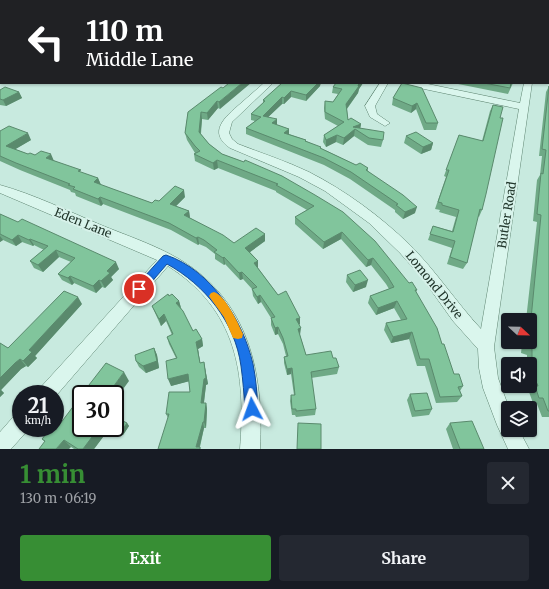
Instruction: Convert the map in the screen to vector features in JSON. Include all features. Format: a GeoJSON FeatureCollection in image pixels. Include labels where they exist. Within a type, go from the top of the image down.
{"type":"FeatureCollection","features":[{"type":"Feature","properties":{"kind":"street","name":"Lomond Drive"},"geometry":{"type":"LineString","coordinates":[[268,84],[227,121],[224,133],[228,141],[240,150],[280,164],[322,185],[374,220],[405,249],[424,270],[458,316],[486,347]]}},
{"type":"Feature","properties":{"kind":"street"},"geometry":{"type":"LineString","coordinates":[[383,84],[370,106],[373,114],[385,123]]}},
{"type":"Feature","properties":{"kind":"street"},"geometry":{"type":"LineString","coordinates":[[415,84],[524,107]]}},
{"type":"Feature","properties":{"kind":"street","name":"Butler Road"},"geometry":{"type":"LineString","coordinates":[[486,347],[528,84]]}},
{"type":"Feature","properties":{"kind":"street","name":"Eden Lane"},"geometry":{"type":"LineString","coordinates":[[0,189],[146,249],[183,268],[200,281],[217,299],[228,314],[236,330],[247,365],[252,422],[250,449]]}},
{"type":"Feature","properties":{"kind":"street"},"geometry":{"type":"LineString","coordinates":[[54,385],[166,259]]}},
{"type":"Feature","properties":{"kind":"street"},"geometry":{"type":"LineString","coordinates":[[486,347],[488,375],[501,410]]}},
{"type":"Feature","properties":{"kind":"street"},"geometry":{"type":"LineString","coordinates":[[0,447],[12,433]]}},
{"type":"Feature","properties":{"kind":"street"},"geometry":{"type":"LineString","coordinates":[[513,437],[519,449]]}},
{"type":"Feature","properties":{"kind":"building"},"geometry":{"type":"Polygon","coordinates":[[[228,84],[241,84],[219,102],[217,101],[207,113],[201,112],[199,132],[209,144],[222,154],[244,162],[245,160],[282,176],[343,212],[375,241],[409,283],[412,282],[417,290],[415,290],[437,328],[454,374],[459,374],[463,386],[458,387],[462,396],[440,397],[429,359],[420,359],[412,332],[393,337],[386,323],[407,319],[397,301],[378,308],[370,296],[394,287],[373,258],[368,260],[342,232],[324,242],[295,217],[314,206],[276,185],[278,184],[217,160],[213,163],[194,154],[200,151],[185,133],[188,112],[221,87],[223,88],[228,84]]]}},
{"type":"Feature","properties":{"kind":"building"},"geometry":{"type":"Polygon","coordinates":[[[281,84],[317,84],[306,95],[291,91],[284,98],[282,97],[263,116],[277,119],[272,123],[289,129],[284,133],[306,140],[305,141],[321,147],[320,148],[356,165],[360,163],[368,168],[366,170],[403,195],[417,207],[405,212],[396,205],[398,204],[351,172],[324,158],[246,128],[261,117],[251,114],[265,101],[263,100],[281,84]]]}},
{"type":"Feature","properties":{"kind":"building"},"geometry":{"type":"Polygon","coordinates":[[[335,84],[359,84],[359,86],[346,104],[348,120],[351,118],[361,124],[353,127],[384,132],[383,140],[369,138],[355,129],[344,138],[337,135],[326,140],[324,135],[344,122],[325,112],[325,101],[333,102],[342,89],[333,87],[335,84]]]}},
{"type":"Feature","properties":{"kind":"building"},"geometry":{"type":"Polygon","coordinates":[[[401,84],[422,88],[438,123],[426,123],[417,103],[412,106],[393,98],[401,84]]]}},
{"type":"Feature","properties":{"kind":"building"},"geometry":{"type":"Polygon","coordinates":[[[489,84],[511,84],[510,88],[489,84]]]}},
{"type":"Feature","properties":{"kind":"building"},"geometry":{"type":"Polygon","coordinates":[[[549,86],[549,411],[543,398],[539,398],[537,392],[537,357],[532,357],[532,349],[537,349],[537,313],[532,313],[541,215],[537,214],[541,173],[543,174],[546,150],[542,149],[549,86]]]}},
{"type":"Feature","properties":{"kind":"building"},"geometry":{"type":"Polygon","coordinates":[[[5,87],[19,92],[3,100],[0,99],[0,90],[5,87]]]}},
{"type":"Feature","properties":{"kind":"building"},"geometry":{"type":"Polygon","coordinates":[[[493,105],[503,107],[500,118],[503,118],[486,194],[482,210],[480,209],[467,263],[450,257],[455,241],[430,234],[433,226],[453,232],[459,210],[442,205],[442,203],[438,202],[449,170],[446,170],[459,135],[483,141],[493,105]]]}},
{"type":"Feature","properties":{"kind":"building"},"geometry":{"type":"Polygon","coordinates":[[[9,126],[28,133],[6,146],[28,154],[30,153],[35,155],[41,151],[51,154],[46,158],[81,170],[78,171],[98,178],[94,182],[113,189],[152,203],[155,200],[159,201],[175,186],[184,190],[170,204],[189,211],[184,215],[223,235],[234,243],[256,228],[265,234],[245,248],[258,261],[254,263],[278,295],[286,291],[300,318],[296,319],[301,328],[298,329],[306,355],[331,351],[333,358],[336,358],[339,367],[311,372],[316,409],[296,411],[296,409],[292,409],[291,395],[295,395],[292,368],[287,369],[284,357],[288,356],[283,338],[278,327],[275,328],[271,318],[275,317],[260,295],[257,297],[252,289],[257,287],[242,272],[239,273],[224,257],[223,258],[214,252],[217,250],[204,240],[198,237],[196,238],[169,223],[100,197],[98,199],[73,189],[75,187],[68,185],[70,184],[0,156],[0,131],[9,126]]]}},
{"type":"Feature","properties":{"kind":"building"},"geometry":{"type":"Polygon","coordinates":[[[416,132],[433,143],[423,147],[406,136],[416,132]]]}},
{"type":"Feature","properties":{"kind":"building"},"geometry":{"type":"Polygon","coordinates":[[[0,214],[18,222],[22,219],[116,262],[107,271],[110,273],[93,286],[70,276],[68,278],[58,274],[75,258],[56,250],[38,265],[30,261],[48,246],[18,235],[12,240],[0,234],[0,214]]]}},
{"type":"Feature","properties":{"kind":"building"},"geometry":{"type":"Polygon","coordinates":[[[360,270],[368,280],[355,285],[347,275],[360,270]]]}},
{"type":"Feature","properties":{"kind":"building"},"geometry":{"type":"Polygon","coordinates":[[[64,291],[78,297],[29,350],[32,352],[23,361],[20,359],[15,363],[0,378],[0,343],[8,348],[64,291]]]}},
{"type":"Feature","properties":{"kind":"building"},"geometry":{"type":"Polygon","coordinates":[[[168,294],[169,296],[172,294],[179,301],[176,303],[183,311],[193,331],[196,329],[202,339],[196,342],[200,363],[204,362],[206,378],[204,379],[201,403],[206,403],[204,422],[196,447],[200,447],[200,449],[158,449],[169,414],[166,414],[169,392],[190,392],[188,374],[168,379],[166,361],[177,358],[167,337],[173,334],[164,314],[159,319],[152,306],[168,294]]]}},
{"type":"Feature","properties":{"kind":"building"},"geometry":{"type":"Polygon","coordinates":[[[154,348],[157,361],[143,366],[136,361],[135,355],[154,348]]]}},
{"type":"Feature","properties":{"kind":"building"},"geometry":{"type":"Polygon","coordinates":[[[106,363],[124,372],[115,385],[89,385],[106,363]]]}},
{"type":"Feature","properties":{"kind":"building"},"geometry":{"type":"Polygon","coordinates":[[[427,393],[432,409],[415,411],[410,394],[427,393]]]}},
{"type":"Feature","properties":{"kind":"building"},"geometry":{"type":"Polygon","coordinates":[[[72,408],[72,437],[92,437],[83,449],[78,449],[64,440],[56,449],[39,449],[45,441],[42,439],[44,437],[64,437],[64,419],[72,408]]]}},
{"type":"Feature","properties":{"kind":"building"},"geometry":{"type":"Polygon","coordinates":[[[472,421],[484,449],[460,449],[450,423],[472,421]]]}},
{"type":"Feature","properties":{"kind":"building"},"geometry":{"type":"Polygon","coordinates":[[[298,423],[321,424],[321,449],[297,449],[298,423]]]}},
{"type":"Feature","properties":{"kind":"slow traffic"},"geometry":{"type":"LineString","coordinates":[[214,296],[228,314],[238,334]]}},
{"type":"Feature","properties":{"kind":"route"},"geometry":{"type":"LineString","coordinates":[[139,289],[166,259],[183,268],[200,281],[217,299],[228,314],[242,347],[247,365],[252,409]]}}]}
